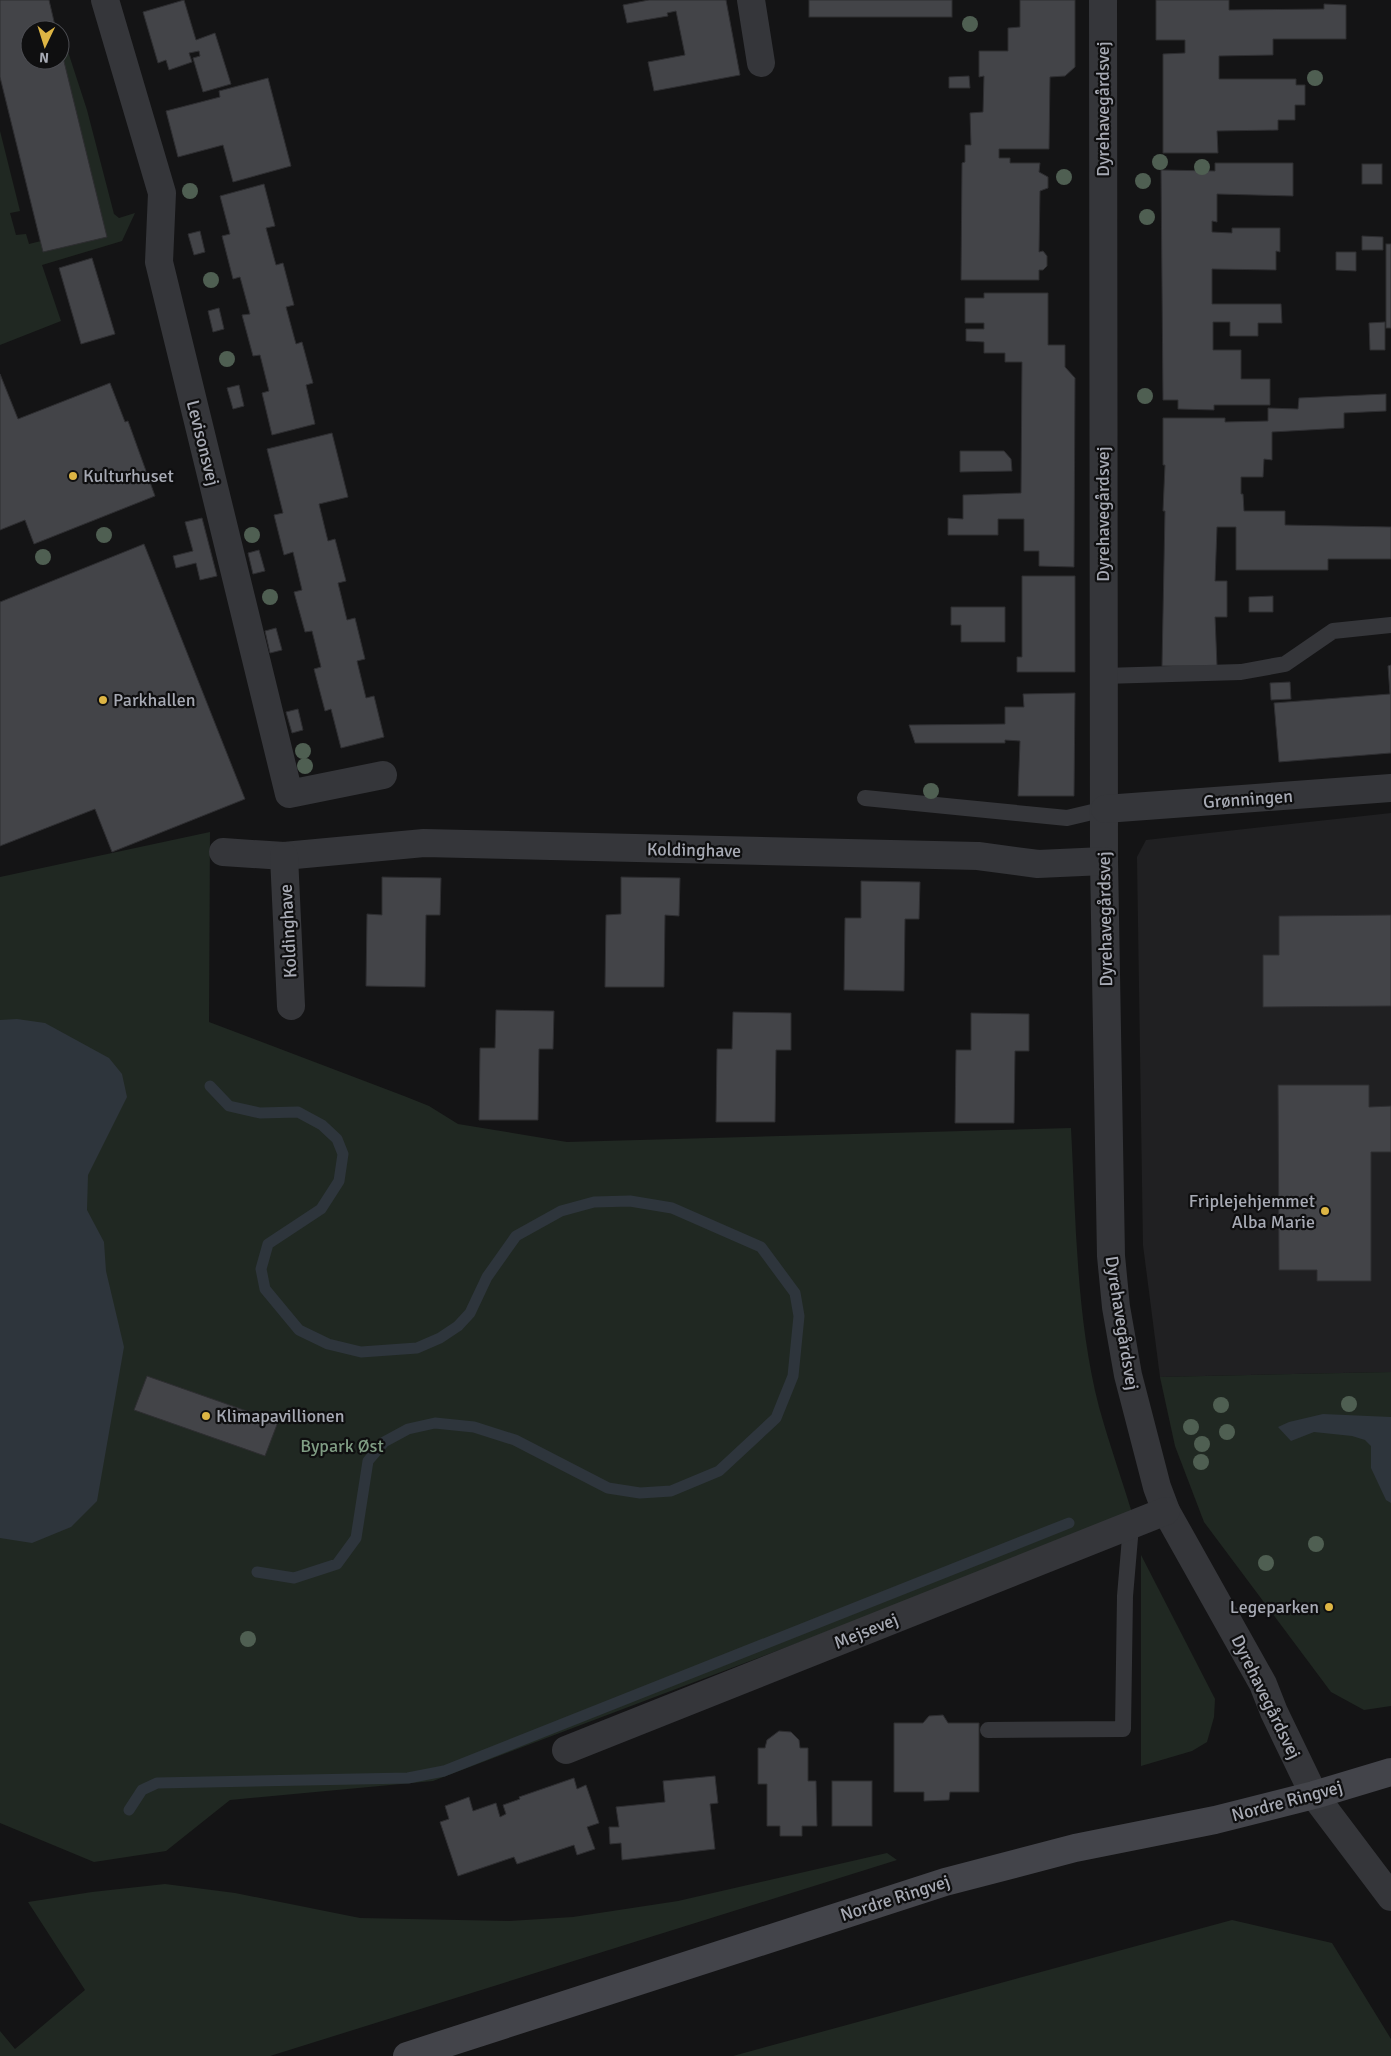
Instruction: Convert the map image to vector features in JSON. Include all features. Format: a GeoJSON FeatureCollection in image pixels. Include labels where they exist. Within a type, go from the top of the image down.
{"type":"FeatureCollection","features":[{"type":"Feature","properties":{"kind":"main road","name":"Nordre Ringvej"},"geometry":{"type":"LineString","coordinates":[[407,2056],[945,1882],[1075,1848],[1215,1820],[1314,1795],[1391,1772]]}},
{"type":"Feature","properties":{"kind":"street","name":"Levisonsvej"},"geometry":{"type":"LineString","coordinates":[[105,0],[162,193],[158,262],[289,794],[383,775]]}},
{"type":"Feature","properties":{"kind":"street"},"geometry":{"type":"LineString","coordinates":[[750,0],[760,63]]}},
{"type":"Feature","properties":{"kind":"street","name":"Dyrehavegårdsvej"},"geometry":{"type":"LineString","coordinates":[[1104,0],[1104,861],[1110,1256],[1116,1307],[1132,1392],[1147,1453],[1166,1511],[1263,1684],[1274,1712],[1314,1795],[1391,1898]]}},
{"type":"Feature","properties":{"kind":"street","name":"Grønningen"},"geometry":{"type":"LineString","coordinates":[[1105,809],[1391,788]]}},
{"type":"Feature","properties":{"kind":"street","name":"Koldinghave"},"geometry":{"type":"LineString","coordinates":[[223,852],[284,856],[424,843],[978,856],[1038,864],[1104,861]]}},
{"type":"Feature","properties":{"kind":"street","name":"Koldinghave"},"geometry":{"type":"LineString","coordinates":[[284,856],[291,1006]]}},
{"type":"Feature","properties":{"kind":"street","name":"Mejsevej"},"geometry":{"type":"LineString","coordinates":[[566,1750],[1166,1511]]}},
{"type":"Feature","properties":{"kind":"lane"},"geometry":{"type":"LineString","coordinates":[[1103,676],[1250,671],[1285,664],[1333,630],[1391,625]]}},
{"type":"Feature","properties":{"kind":"lane"},"geometry":{"type":"LineString","coordinates":[[865,798],[1067,818],[1105,809]]}},
{"type":"Feature","properties":{"kind":"lane"},"geometry":{"type":"LineString","coordinates":[[988,1730],[1122,1729],[1125,1596],[1131,1526]]}},
{"type":"Feature","properties":{"kind":"shaded area"},"geometry":{"type":"Polygon","coordinates":[[[1391,813],[1391,1372],[1160,1377],[1143,1245],[1137,857],[1146,840],[1391,813]]]}},
{"type":"Feature","properties":{"kind":"shaded area"},"geometry":{"type":"Polygon","coordinates":[[[17,1019],[45,1023],[109,1058],[122,1074],[127,1097],[88,1175],[87,1210],[104,1242],[106,1271],[124,1347],[97,1501],[71,1527],[32,1543],[0,1538],[0,1020],[17,1019]]]}},
{"type":"Feature","properties":{"kind":"shaded area"},"geometry":{"type":"Polygon","coordinates":[[[1323,1414],[1391,1417],[1391,1503],[1386,1500],[1371,1468],[1371,1446],[1365,1440],[1352,1436],[1314,1432],[1291,1441],[1278,1427],[1289,1422],[1323,1414]]]}},
{"type":"Feature","properties":{"kind":"green space"},"geometry":{"type":"Polygon","coordinates":[[[70,58],[87,110],[114,214],[119,218],[135,213],[122,241],[42,265],[61,321],[0,345],[0,131],[20,211],[10,213],[16,235],[26,234],[29,244],[41,241],[43,252],[107,237],[66,70],[70,70],[70,58]]]}},
{"type":"Feature","properties":{"kind":"green space","name":"Bypark Øst"},"geometry":{"type":"Polygon","coordinates":[[[210,832],[209,1022],[429,1106],[458,1124],[567,1142],[1071,1128],[1078,1269],[1091,1373],[1099,1407],[1133,1516],[433,1781],[230,1800],[166,1851],[94,1862],[0,1823],[0,877],[210,832]]]}},
{"type":"Feature","properties":{"kind":"green space","name":"Legeparken"},"geometry":{"type":"Polygon","coordinates":[[[1391,1372],[1391,1706],[1364,1710],[1331,1692],[1204,1522],[1175,1446],[1160,1377],[1391,1372]]]}},
{"type":"Feature","properties":{"kind":"green space"},"geometry":{"type":"Polygon","coordinates":[[[1141,1555],[1215,1699],[1214,1717],[1207,1742],[1192,1751],[1141,1766],[1141,1555]]]}},
{"type":"Feature","properties":{"kind":"green space"},"geometry":{"type":"Polygon","coordinates":[[[887,1853],[897,1860],[270,2056],[0,2056],[0,2031],[15,2049],[85,1990],[28,1902],[92,1892],[165,1884],[235,1893],[360,1918],[509,1921],[573,1917],[678,1901],[887,1853]]]}},
{"type":"Feature","properties":{"kind":"green space"},"geometry":{"type":"Polygon","coordinates":[[[1232,1920],[1332,1943],[1391,2039],[1391,2056],[733,2056],[1232,1920]]]}},
{"type":"Feature","properties":{"kind":"building"},"geometry":{"type":"Polygon","coordinates":[[[0,0],[49,0],[54,20],[20,20],[20,70],[66,70],[107,237],[43,252],[0,77],[0,0]]]}},
{"type":"Feature","properties":{"kind":"building"},"geometry":{"type":"Polygon","coordinates":[[[184,0],[196,40],[215,33],[231,84],[203,92],[193,58],[200,56],[199,51],[189,53],[192,62],[169,70],[166,60],[158,63],[143,12],[184,0]]]}},
{"type":"Feature","properties":{"kind":"building"},"geometry":{"type":"Polygon","coordinates":[[[649,0],[726,0],[740,75],[654,91],[648,62],[685,55],[676,11],[667,13],[668,16],[627,23],[623,5],[649,0]]]}},
{"type":"Feature","properties":{"kind":"building"},"geometry":{"type":"Polygon","coordinates":[[[809,0],[952,0],[952,17],[809,17],[809,0]]]}},
{"type":"Feature","properties":{"kind":"building"},"geometry":{"type":"Polygon","coordinates":[[[1020,0],[1075,0],[1075,67],[1065,76],[1050,77],[1049,149],[999,149],[999,158],[1010,158],[1010,163],[1040,163],[1039,172],[1048,177],[1048,188],[1040,191],[1039,252],[1043,251],[1047,256],[1047,266],[1043,270],[1039,270],[1039,280],[961,280],[962,163],[965,162],[965,145],[971,145],[970,113],[983,112],[984,76],[979,77],[979,51],[1008,51],[1008,28],[1020,27],[1020,0]]]}},
{"type":"Feature","properties":{"kind":"building"},"geometry":{"type":"Polygon","coordinates":[[[1156,0],[1229,0],[1229,10],[1324,9],[1324,4],[1346,5],[1346,39],[1273,39],[1273,55],[1219,56],[1219,79],[1296,79],[1296,85],[1305,85],[1305,105],[1295,105],[1295,120],[1278,120],[1278,130],[1217,131],[1218,153],[1163,153],[1163,54],[1185,53],[1185,40],[1156,40],[1156,0]]]}},
{"type":"Feature","properties":{"kind":"building"},"geometry":{"type":"Polygon","coordinates":[[[969,76],[970,88],[949,88],[949,77],[969,76]]]}},
{"type":"Feature","properties":{"kind":"building"},"geometry":{"type":"Polygon","coordinates":[[[268,78],[291,166],[233,182],[223,145],[178,157],[166,111],[220,97],[219,91],[268,78]]]}},
{"type":"Feature","properties":{"kind":"building"},"geometry":{"type":"Polygon","coordinates":[[[1215,163],[1293,163],[1293,196],[1217,194],[1217,222],[1212,221],[1212,232],[1232,233],[1232,228],[1280,228],[1280,252],[1276,251],[1276,270],[1212,269],[1212,304],[1281,304],[1282,323],[1258,323],[1258,336],[1230,336],[1230,322],[1213,322],[1213,350],[1241,350],[1241,379],[1270,379],[1270,405],[1214,405],[1214,410],[1178,409],[1178,400],[1163,400],[1161,170],[1215,171],[1215,163]]]}},
{"type":"Feature","properties":{"kind":"building"},"geometry":{"type":"Polygon","coordinates":[[[1362,164],[1382,164],[1382,184],[1362,184],[1362,164]]]}},
{"type":"Feature","properties":{"kind":"building"},"geometry":{"type":"Polygon","coordinates":[[[264,184],[275,226],[266,228],[276,265],[283,263],[294,305],[286,307],[296,344],[302,342],[313,383],[306,385],[315,424],[272,435],[262,393],[269,391],[260,355],[253,356],[242,315],[250,314],[240,277],[233,279],[222,236],[230,234],[220,196],[264,184]]]}},
{"type":"Feature","properties":{"kind":"building"},"geometry":{"type":"Polygon","coordinates":[[[200,231],[205,252],[194,255],[188,234],[200,231]]]}},
{"type":"Feature","properties":{"kind":"building"},"geometry":{"type":"Polygon","coordinates":[[[1362,236],[1383,237],[1383,250],[1362,250],[1362,236]]]}},
{"type":"Feature","properties":{"kind":"building"},"geometry":{"type":"Polygon","coordinates":[[[1386,244],[1391,244],[1391,328],[1386,328],[1386,244]]]}},
{"type":"Feature","properties":{"kind":"building"},"geometry":{"type":"Polygon","coordinates":[[[1336,252],[1356,252],[1356,271],[1336,270],[1336,252]]]}},
{"type":"Feature","properties":{"kind":"building"},"geometry":{"type":"Polygon","coordinates":[[[92,258],[115,334],[81,344],[59,268],[92,258]]]}},
{"type":"Feature","properties":{"kind":"building"},"geometry":{"type":"Polygon","coordinates":[[[984,293],[1048,293],[1048,345],[1065,345],[1065,367],[1075,378],[1074,567],[1039,566],[1039,551],[1024,551],[1024,519],[998,519],[998,535],[948,535],[948,518],[963,519],[963,495],[1021,493],[1022,362],[1005,362],[1005,353],[984,353],[984,342],[966,341],[966,329],[984,329],[984,323],[965,323],[965,298],[984,298],[984,293]]]}},
{"type":"Feature","properties":{"kind":"building"},"geometry":{"type":"Polygon","coordinates":[[[219,308],[224,329],[213,332],[208,311],[219,308]]]}},
{"type":"Feature","properties":{"kind":"building"},"geometry":{"type":"Polygon","coordinates":[[[1385,322],[1385,350],[1370,350],[1369,323],[1385,322]]]}},
{"type":"Feature","properties":{"kind":"building","name":"Kulturhuset"},"geometry":{"type":"Polygon","coordinates":[[[0,374],[18,419],[110,383],[125,422],[128,421],[155,496],[34,544],[25,520],[0,530],[0,374]]]}},
{"type":"Feature","properties":{"kind":"building"},"geometry":{"type":"Polygon","coordinates":[[[239,385],[244,406],[233,409],[227,388],[239,385]]]}},
{"type":"Feature","properties":{"kind":"building"},"geometry":{"type":"Polygon","coordinates":[[[1386,394],[1386,411],[1344,413],[1344,428],[1272,432],[1272,460],[1264,459],[1263,477],[1241,477],[1241,494],[1243,494],[1244,511],[1285,511],[1285,525],[1391,527],[1391,559],[1328,559],[1328,570],[1236,570],[1236,527],[1217,527],[1215,581],[1227,581],[1227,617],[1215,617],[1217,666],[1162,666],[1165,511],[1163,511],[1165,465],[1163,465],[1163,418],[1225,418],[1225,422],[1268,421],[1268,408],[1298,409],[1299,398],[1386,394]]]}},
{"type":"Feature","properties":{"kind":"building"},"geometry":{"type":"Polygon","coordinates":[[[332,433],[348,497],[319,504],[328,541],[335,539],[346,581],[338,583],[347,620],[355,618],[365,659],[357,661],[366,698],[374,696],[384,737],[341,748],[331,709],[325,711],[314,669],[321,667],[312,631],[305,632],[294,592],[302,590],[293,552],[284,555],[274,515],[283,513],[267,449],[332,433]]]}},
{"type":"Feature","properties":{"kind":"building"},"geometry":{"type":"Polygon","coordinates":[[[960,451],[1004,451],[1011,459],[1012,471],[960,472],[960,451]]]}},
{"type":"Feature","properties":{"kind":"building"},"geometry":{"type":"Polygon","coordinates":[[[202,518],[217,576],[200,580],[196,563],[176,568],[173,556],[193,551],[185,522],[202,518]]]}},
{"type":"Feature","properties":{"kind":"building","name":"Parkhallen"},"geometry":{"type":"Polygon","coordinates":[[[144,544],[245,799],[112,852],[95,809],[0,846],[0,602],[144,544]]]}},
{"type":"Feature","properties":{"kind":"building"},"geometry":{"type":"Polygon","coordinates":[[[259,550],[265,571],[253,574],[248,553],[259,550]]]}},
{"type":"Feature","properties":{"kind":"building"},"geometry":{"type":"Polygon","coordinates":[[[1022,576],[1075,576],[1075,672],[1017,672],[1017,657],[1022,657],[1022,576]]]}},
{"type":"Feature","properties":{"kind":"building"},"geometry":{"type":"Polygon","coordinates":[[[1273,596],[1273,612],[1249,612],[1249,597],[1273,596]]]}},
{"type":"Feature","properties":{"kind":"building"},"geometry":{"type":"Polygon","coordinates":[[[951,607],[1005,607],[1005,642],[961,642],[961,625],[951,625],[951,607]]]}},
{"type":"Feature","properties":{"kind":"building"},"geometry":{"type":"Polygon","coordinates":[[[276,628],[282,650],[270,653],[265,631],[276,628]]]}},
{"type":"Feature","properties":{"kind":"building"},"geometry":{"type":"Polygon","coordinates":[[[1391,665],[1391,753],[1279,762],[1274,703],[1390,694],[1388,666],[1391,665]]]}},
{"type":"Feature","properties":{"kind":"building"},"geometry":{"type":"Polygon","coordinates":[[[1290,682],[1291,699],[1271,700],[1270,683],[1290,682]]]}},
{"type":"Feature","properties":{"kind":"building"},"geometry":{"type":"Polygon","coordinates":[[[1075,693],[1074,796],[1018,796],[1020,741],[1005,740],[1005,743],[915,743],[909,725],[1005,724],[1005,707],[1024,707],[1023,694],[1075,693]]]}},
{"type":"Feature","properties":{"kind":"building"},"geometry":{"type":"Polygon","coordinates":[[[298,709],[303,730],[292,733],[286,712],[298,709]]]}},
{"type":"Feature","properties":{"kind":"building"},"geometry":{"type":"Polygon","coordinates":[[[382,877],[441,878],[440,915],[426,915],[425,987],[366,986],[367,914],[382,915],[382,877]]]}},
{"type":"Feature","properties":{"kind":"building"},"geometry":{"type":"Polygon","coordinates":[[[621,877],[680,878],[679,916],[665,915],[664,987],[605,987],[606,915],[621,914],[621,877]]]}},
{"type":"Feature","properties":{"kind":"building"},"geometry":{"type":"Polygon","coordinates":[[[861,881],[920,882],[919,919],[905,919],[904,991],[844,990],[845,918],[861,918],[861,881]]]}},
{"type":"Feature","properties":{"kind":"building"},"geometry":{"type":"Polygon","coordinates":[[[1391,915],[1391,1006],[1263,1007],[1263,955],[1279,955],[1279,916],[1391,915]]]}},
{"type":"Feature","properties":{"kind":"building"},"geometry":{"type":"Polygon","coordinates":[[[496,1010],[554,1011],[553,1049],[539,1049],[538,1120],[479,1120],[480,1048],[495,1048],[496,1010]]]}},
{"type":"Feature","properties":{"kind":"building"},"geometry":{"type":"Polygon","coordinates":[[[733,1012],[791,1013],[791,1050],[776,1050],[775,1122],[716,1122],[717,1049],[732,1049],[733,1012]]]}},
{"type":"Feature","properties":{"kind":"building"},"geometry":{"type":"Polygon","coordinates":[[[971,1013],[1029,1014],[1029,1051],[1015,1051],[1014,1123],[955,1123],[956,1050],[971,1050],[971,1013]]]}},
{"type":"Feature","properties":{"kind":"building","name":"Friplejehjemmet Alba Marie"},"geometry":{"type":"Polygon","coordinates":[[[1278,1085],[1369,1085],[1369,1107],[1391,1106],[1391,1152],[1371,1152],[1371,1281],[1317,1281],[1317,1270],[1279,1270],[1278,1085]]]}},
{"type":"Feature","properties":{"kind":"building","name":"Klimapavillionen"},"geometry":{"type":"Polygon","coordinates":[[[147,1376],[278,1422],[265,1456],[134,1410],[147,1376]]]}},
{"type":"Feature","properties":{"kind":"building"},"geometry":{"type":"Polygon","coordinates":[[[943,1715],[948,1723],[979,1723],[979,1792],[950,1792],[949,1800],[924,1801],[924,1792],[894,1792],[894,1723],[923,1723],[929,1716],[943,1715]]]}},
{"type":"Feature","properties":{"kind":"building"},"geometry":{"type":"Polygon","coordinates":[[[779,1731],[791,1732],[799,1740],[800,1748],[808,1748],[808,1781],[816,1781],[817,1826],[802,1826],[802,1836],[780,1836],[780,1826],[767,1826],[767,1784],[758,1784],[758,1748],[765,1748],[767,1740],[779,1731]]]}},
{"type":"Feature","properties":{"kind":"building"},"geometry":{"type":"Polygon","coordinates":[[[715,1776],[718,1803],[710,1804],[715,1849],[622,1860],[621,1843],[610,1844],[609,1827],[619,1827],[616,1807],[665,1802],[663,1781],[715,1776]]]}},
{"type":"Feature","properties":{"kind":"building"},"geometry":{"type":"Polygon","coordinates":[[[574,1778],[577,1789],[586,1785],[599,1823],[587,1827],[595,1849],[577,1855],[574,1845],[517,1864],[514,1857],[458,1876],[440,1822],[449,1819],[445,1806],[469,1797],[473,1811],[496,1803],[500,1817],[506,1814],[503,1805],[520,1799],[519,1797],[574,1778]]]}},
{"type":"Feature","properties":{"kind":"building"},"geometry":{"type":"Polygon","coordinates":[[[832,1781],[872,1781],[872,1826],[832,1826],[832,1781]]]}},
{"type":"Feature","properties":{"kind":"waterway"},"geometry":{"type":"LineString","coordinates":[[210,1086],[229,1106],[260,1113],[298,1112],[322,1125],[337,1139],[343,1154],[339,1181],[321,1209],[268,1244],[261,1269],[265,1289],[299,1330],[328,1344],[361,1352],[417,1348],[440,1338],[458,1326],[470,1313],[487,1277],[516,1236],[561,1211],[594,1202],[630,1201],[672,1208],[761,1247],[795,1293],[799,1316],[793,1376],[776,1418],[719,1471],[671,1491],[640,1493],[608,1488],[515,1440],[474,1427],[435,1423],[408,1429],[384,1442],[368,1461],[356,1538],[337,1564],[294,1578],[257,1572]]}},
{"type":"Feature","properties":{"kind":"waterway"},"geometry":{"type":"LineString","coordinates":[[129,1810],[142,1790],[157,1783],[408,1778],[444,1771],[1069,1523]]}},
{"type":"Feature","properties":{"kind":"place","name":"Kulturhuset"},"geometry":{"type":"Point","coordinates":[73,476]}},
{"type":"Feature","properties":{"kind":"place","name":"Parkhallen"},"geometry":{"type":"Point","coordinates":[103,700]}},
{"type":"Feature","properties":{"kind":"place","name":"Friplejehjemmet Alba Marie"},"geometry":{"type":"Point","coordinates":[1325,1211]}},
{"type":"Feature","properties":{"kind":"place","name":"Klimapavillionen"},"geometry":{"type":"Point","coordinates":[206,1416]}},
{"type":"Feature","properties":{"kind":"place","name":"Legeparken"},"geometry":{"type":"Point","coordinates":[1329,1607]}}]}
